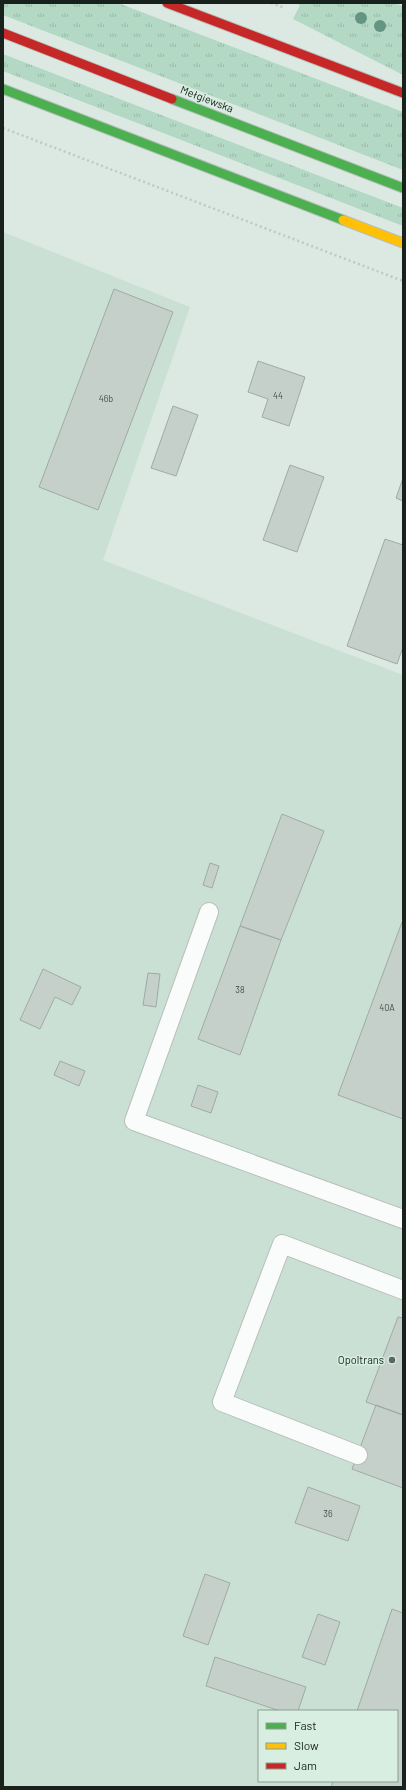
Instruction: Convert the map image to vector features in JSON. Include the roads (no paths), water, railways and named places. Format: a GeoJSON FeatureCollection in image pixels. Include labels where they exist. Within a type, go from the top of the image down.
{"type":"FeatureCollection","features":[{"type":"Feature","properties":{"kind":"main road"},"geometry":{"type":"LineString","coordinates":[[166,3],[403,93]]}},
{"type":"Feature","properties":{"kind":"main road","name":"Mełgiewska"},"geometry":{"type":"LineString","coordinates":[[3,33],[403,188]]}},
{"type":"Feature","properties":{"kind":"main road"},"geometry":{"type":"LineString","coordinates":[[3,89],[403,244]]}},
{"type":"Feature","properties":{"kind":"lane"},"geometry":{"type":"LineString","coordinates":[[209,912],[134,1121],[403,1219]]}},
{"type":"Feature","properties":{"kind":"lane"},"geometry":{"type":"LineString","coordinates":[[358,1455],[222,1402],[282,1244],[403,1290]]}},
{"type":"Feature","properties":{"kind":"place","name":"Opoltrans"},"geometry":{"type":"Point","coordinates":[392,1360]}}]}
